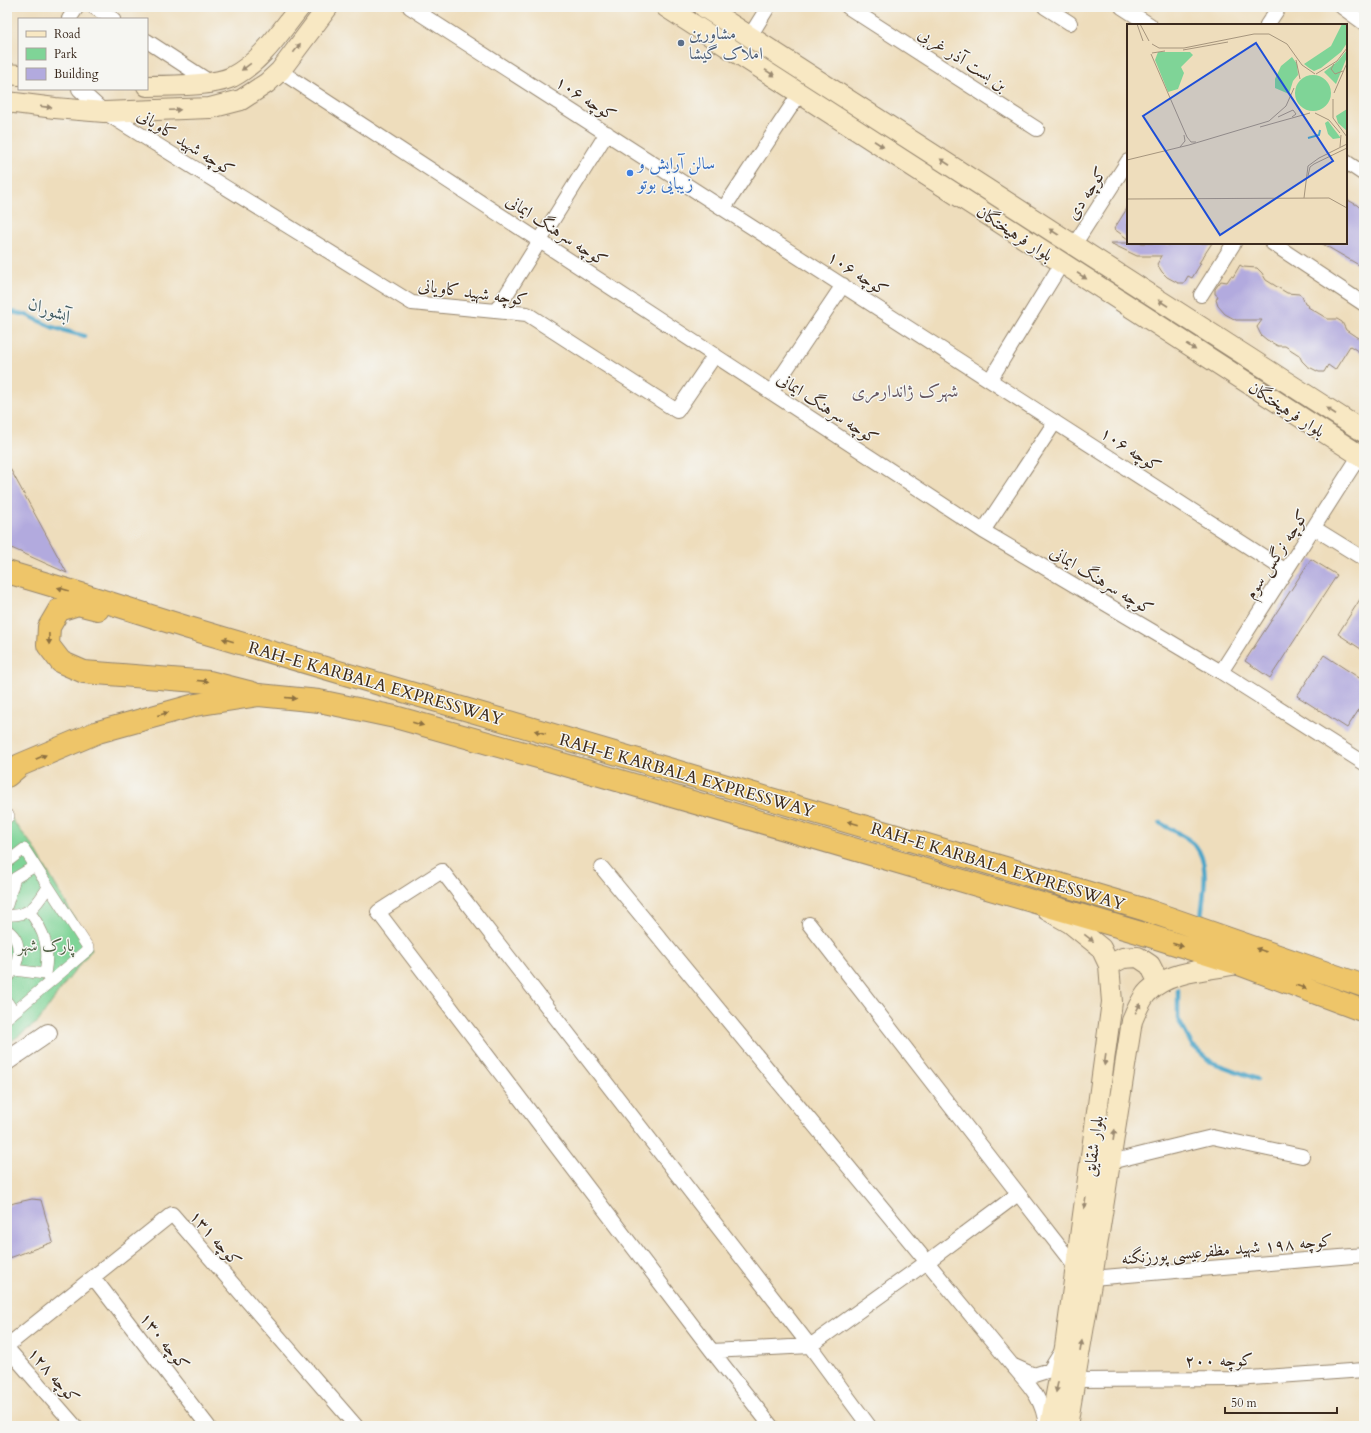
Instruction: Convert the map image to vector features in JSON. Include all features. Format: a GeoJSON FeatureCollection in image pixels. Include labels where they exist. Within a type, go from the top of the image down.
{"type":"FeatureCollection","features":[{"type":"Feature","properties":{"kind":"highway","name":"RAH-E KARBALA EXPRESSWAY"},"geometry":{"type":"LineString","coordinates":[[7,572],[189,628],[1146,910],[1364,986]]}},
{"type":"Feature","properties":{"kind":"highway"},"geometry":{"type":"LineString","coordinates":[[189,628],[78,604],[59,610],[49,627],[48,645],[60,662],[84,672],[209,682],[259,695]]}},
{"type":"Feature","properties":{"kind":"highway","name":"RAH-E KARBALA EXPRESSWAY"},"geometry":{"type":"LineString","coordinates":[[7,776],[20,766],[98,732],[195,705],[259,695],[319,700],[395,717],[545,759],[1141,932],[1239,964],[1364,1011]]}},
{"type":"Feature","properties":{"kind":"main road"},"geometry":{"type":"LineString","coordinates":[[148,86],[176,86],[210,82],[231,77],[248,66],[266,50],[300,7]]}},
{"type":"Feature","properties":{"kind":"main road"},"geometry":{"type":"LineString","coordinates":[[7,102],[104,112],[210,108],[241,100],[267,83],[280,71],[328,7]]}},
{"type":"Feature","properties":{"kind":"main road","name":"بلوار فرهیختگان"},"geometry":{"type":"LineString","coordinates":[[666,7],[800,92],[1362,457]]}},
{"type":"Feature","properties":{"kind":"main road","name":"بلوار فرهیختگان"},"geometry":{"type":"LineString","coordinates":[[704,7],[1364,432]]}},
{"type":"Feature","properties":{"kind":"main road"},"geometry":{"type":"LineString","coordinates":[[7,74],[18,75]]}},
{"type":"Feature","properties":{"kind":"main road","name":"بلوار شقایق"},"geometry":{"type":"LineString","coordinates":[[1034,902],[1070,923],[1101,948],[1109,966],[1112,1002],[1065,1347],[1050,1426]]}},
{"type":"Feature","properties":{"kind":"main road"},"geometry":{"type":"LineString","coordinates":[[1109,966],[1123,958],[1138,958],[1150,965],[1159,983]]}},
{"type":"Feature","properties":{"kind":"main road","name":"بلوار شقایق"},"geometry":{"type":"LineString","coordinates":[[1067,1426],[1092,1278],[1132,1021],[1138,1006],[1147,993],[1159,983],[1171,977],[1201,970],[1239,964]]}},
{"type":"Feature","properties":{"kind":"street"},"geometry":{"type":"LineString","coordinates":[[70,18],[76,7]]}},
{"type":"Feature","properties":{"kind":"street"},"geometry":{"type":"LineString","coordinates":[[94,7],[111,18]]}},
{"type":"Feature","properties":{"kind":"street","name":"کوچه ۱۰۶"},"geometry":{"type":"LineString","coordinates":[[410,7],[1286,571]]}},
{"type":"Feature","properties":{"kind":"street"},"geometry":{"type":"LineString","coordinates":[[750,36],[768,7]]}},
{"type":"Feature","properties":{"kind":"street","name":"بن بست آذر غربی"},"geometry":{"type":"LineString","coordinates":[[848,7],[1037,129]]}},
{"type":"Feature","properties":{"kind":"street"},"geometry":{"type":"LineString","coordinates":[[1045,7],[1070,23]]}},
{"type":"Feature","properties":{"kind":"street"},"geometry":{"type":"LineString","coordinates":[[1122,7],[1148,24]]}},
{"type":"Feature","properties":{"kind":"street"},"geometry":{"type":"LineString","coordinates":[[1268,24],[1279,7]]}},
{"type":"Feature","properties":{"kind":"street"},"geometry":{"type":"LineString","coordinates":[[1342,7],[1364,23]]}},
{"type":"Feature","properties":{"kind":"street"},"geometry":{"type":"LineString","coordinates":[[148,42],[210,82]]}},
{"type":"Feature","properties":{"kind":"street","name":"کوچه سرهنگ ایمانی"},"geometry":{"type":"LineString","coordinates":[[280,71],[983,531],[1221,672],[1364,763]]}},
{"type":"Feature","properties":{"kind":"street","name":"کوچه شهید کاویانی"},"geometry":{"type":"LineString","coordinates":[[80,90],[104,112],[412,303],[527,314],[677,411],[715,355]]}},
{"type":"Feature","properties":{"kind":"street"},"geometry":{"type":"LineString","coordinates":[[724,208],[800,92]]}},
{"type":"Feature","properties":{"kind":"street"},"geometry":{"type":"LineString","coordinates":[[496,311],[607,133]]}},
{"type":"Feature","properties":{"kind":"street","name":"کوچه دی"},"geometry":{"type":"LineString","coordinates":[[1074,245],[1127,163]]}},
{"type":"Feature","properties":{"kind":"street"},"geometry":{"type":"LineString","coordinates":[[1347,163],[1364,174]]}},
{"type":"Feature","properties":{"kind":"street"},"geometry":{"type":"LineString","coordinates":[[1201,295],[1233,244]]}},
{"type":"Feature","properties":{"kind":"street"},"geometry":{"type":"LineString","coordinates":[[1274,244],[1364,304]]}},
{"type":"Feature","properties":{"kind":"street"},"geometry":{"type":"LineString","coordinates":[[990,380],[1062,263]]}},
{"type":"Feature","properties":{"kind":"street"},"geometry":{"type":"LineString","coordinates":[[771,392],[844,285]]}},
{"type":"Feature","properties":{"kind":"street"},"geometry":{"type":"LineString","coordinates":[[983,531],[1055,422]]}},
{"type":"Feature","properties":{"kind":"street","name":"کوچه نرگس سوم"},"geometry":{"type":"LineString","coordinates":[[1221,672],[1314,528],[1362,457]]}},
{"type":"Feature","properties":{"kind":"street"},"geometry":{"type":"LineString","coordinates":[[1314,528],[1364,559]]}},
{"type":"Feature","properties":{"kind":"street"},"geometry":{"type":"LineString","coordinates":[[7,862],[24,849],[88,949],[50,976],[9,1014]]}},
{"type":"Feature","properties":{"kind":"street"},"geometry":{"type":"LineString","coordinates":[[7,905],[15,878],[35,866]]}},
{"type":"Feature","properties":{"kind":"street"},"geometry":{"type":"LineString","coordinates":[[602,868],[1037,1395],[1045,1413],[1046,1426]]}},
{"type":"Feature","properties":{"kind":"street"},"geometry":{"type":"LineString","coordinates":[[7,869],[15,878]]}},
{"type":"Feature","properties":{"kind":"street"},"geometry":{"type":"LineString","coordinates":[[771,1426],[712,1351],[378,912],[442,871],[810,1346],[869,1426]]}},
{"type":"Feature","properties":{"kind":"street"},"geometry":{"type":"LineString","coordinates":[[48,887],[29,911],[12,915],[7,930],[16,940],[19,950],[18,960],[11,974],[50,976]]}},
{"type":"Feature","properties":{"kind":"street"},"geometry":{"type":"LineString","coordinates":[[29,911],[43,933],[50,976]]}},
{"type":"Feature","properties":{"kind":"street"},"geometry":{"type":"LineString","coordinates":[[809,924],[1076,1268]]}},
{"type":"Feature","properties":{"kind":"street"},"geometry":{"type":"LineString","coordinates":[[7,1002],[9,1014]]}},
{"type":"Feature","properties":{"kind":"street"},"geometry":{"type":"LineString","coordinates":[[7,1061],[48,1033]]}},
{"type":"Feature","properties":{"kind":"street"},"geometry":{"type":"LineString","coordinates":[[1110,1162],[1212,1137],[1302,1156]]}},
{"type":"Feature","properties":{"kind":"street"},"geometry":{"type":"LineString","coordinates":[[712,1351],[810,1346],[927,1262],[1018,1194]]}},
{"type":"Feature","properties":{"kind":"street","name":"کوچه ۱۳۱"},"geometry":{"type":"LineString","coordinates":[[7,1347],[172,1214],[356,1426]]}},
{"type":"Feature","properties":{"kind":"street","name":"کوچه ۱۹۸ شهید مظفرعیسی پورزنگنه"},"geometry":{"type":"LineString","coordinates":[[1092,1278],[1364,1255]]}},
{"type":"Feature","properties":{"kind":"street","name":"کوچه ۱۳۰"},"geometry":{"type":"LineString","coordinates":[[93,1277],[208,1426]]}},
{"type":"Feature","properties":{"kind":"street","name":"کوچه ۱۲۸"},"geometry":{"type":"LineString","coordinates":[[7,1347],[75,1426]]}},
{"type":"Feature","properties":{"kind":"street"},"geometry":{"type":"LineString","coordinates":[[1012,1365],[1034,1375],[1050,1370],[1065,1347]]}},
{"type":"Feature","properties":{"kind":"street","name":"کوچه ۲۰۰"},"geometry":{"type":"LineString","coordinates":[[1075,1380],[1236,1379],[1364,1370]]}},
{"type":"Feature","properties":{"kind":"green space"},"geometry":{"type":"Polygon","coordinates":[[[1291,395],[1364,442],[1364,448],[1285,397],[1291,395]]]}},
{"type":"Feature","properties":{"kind":"green space","name":"پارک شهر"},"geometry":{"type":"Polygon","coordinates":[[[9,816],[33,846],[92,949],[63,986],[38,1022],[7,1044],[7,818],[9,816]]]}},
{"type":"Feature","properties":{"kind":"building"},"geometry":{"type":"Polygon","coordinates":[[[1347,200],[1357,205],[1364,212],[1364,268],[1323,244],[1347,244],[1347,200]]]}},
{"type":"Feature","properties":{"kind":"building"},"geometry":{"type":"Polygon","coordinates":[[[1127,209],[1127,238],[1114,229],[1127,209]]]}},
{"type":"Feature","properties":{"kind":"building"},"geometry":{"type":"Polygon","coordinates":[[[1110,243],[1169,245],[1211,244],[1199,263],[1201,263],[1192,278],[1188,276],[1184,283],[1178,283],[1167,277],[1162,272],[1157,264],[1162,256],[1137,256],[1110,243]]]}},
{"type":"Feature","properties":{"kind":"building"},"geometry":{"type":"Polygon","coordinates":[[[1240,265],[1243,267],[1257,268],[1266,280],[1287,293],[1299,294],[1302,296],[1305,304],[1309,306],[1308,307],[1328,319],[1337,319],[1342,322],[1346,330],[1364,342],[1364,355],[1350,346],[1335,370],[1328,365],[1324,372],[1319,372],[1307,366],[1299,355],[1285,346],[1278,346],[1261,335],[1257,327],[1262,320],[1236,320],[1225,314],[1218,306],[1216,300],[1218,296],[1215,294],[1215,289],[1221,281],[1227,282],[1231,276],[1233,277],[1240,265]]]}},
{"type":"Feature","properties":{"kind":"building"},"geometry":{"type":"Polygon","coordinates":[[[7,463],[67,573],[7,546],[7,463]]]}},
{"type":"Feature","properties":{"kind":"building"},"geometry":{"type":"Polygon","coordinates":[[[1311,559],[1337,575],[1270,678],[1245,661],[1311,559]]]}},
{"type":"Feature","properties":{"kind":"building"},"geometry":{"type":"Polygon","coordinates":[[[1364,593],[1364,651],[1338,634],[1364,593]]]}},
{"type":"Feature","properties":{"kind":"building"},"geometry":{"type":"Polygon","coordinates":[[[1324,655],[1364,681],[1364,702],[1347,728],[1297,696],[1324,655]]]}},
{"type":"Feature","properties":{"kind":"building"},"geometry":{"type":"Polygon","coordinates":[[[32,1199],[41,1200],[53,1242],[7,1259],[7,1206],[32,1199]]]}},
{"type":"Feature","properties":{"kind":"waterway","name":"آبشوران"},"geometry":{"type":"LineString","coordinates":[[7,311],[27,315],[52,327],[84,336]]}},
{"type":"Feature","properties":{"kind":"waterway","name":"آبشوران"},"geometry":{"type":"LineString","coordinates":[[1160,823],[1189,839],[1200,853],[1203,861],[1205,880],[1201,918]]}},
{"type":"Feature","properties":{"kind":"waterway","name":"آبشوران"},"geometry":{"type":"LineString","coordinates":[[1178,990],[1178,1019],[1192,1045],[1211,1062],[1257,1079]]}},
{"type":"Feature","properties":{"kind":"place","name":"مشاورین املاک گیشا"},"geometry":{"type":"Point","coordinates":[681,43]}},
{"type":"Feature","properties":{"kind":"place","name":"سالن آرایش و زیبایی بوتو"},"geometry":{"type":"Point","coordinates":[630,173]}},
{"type":"Feature","properties":{"kind":"district","name":"شهرک ژاندارمری"},"geometry":{"type":"Point","coordinates":[905,391]}}]}
